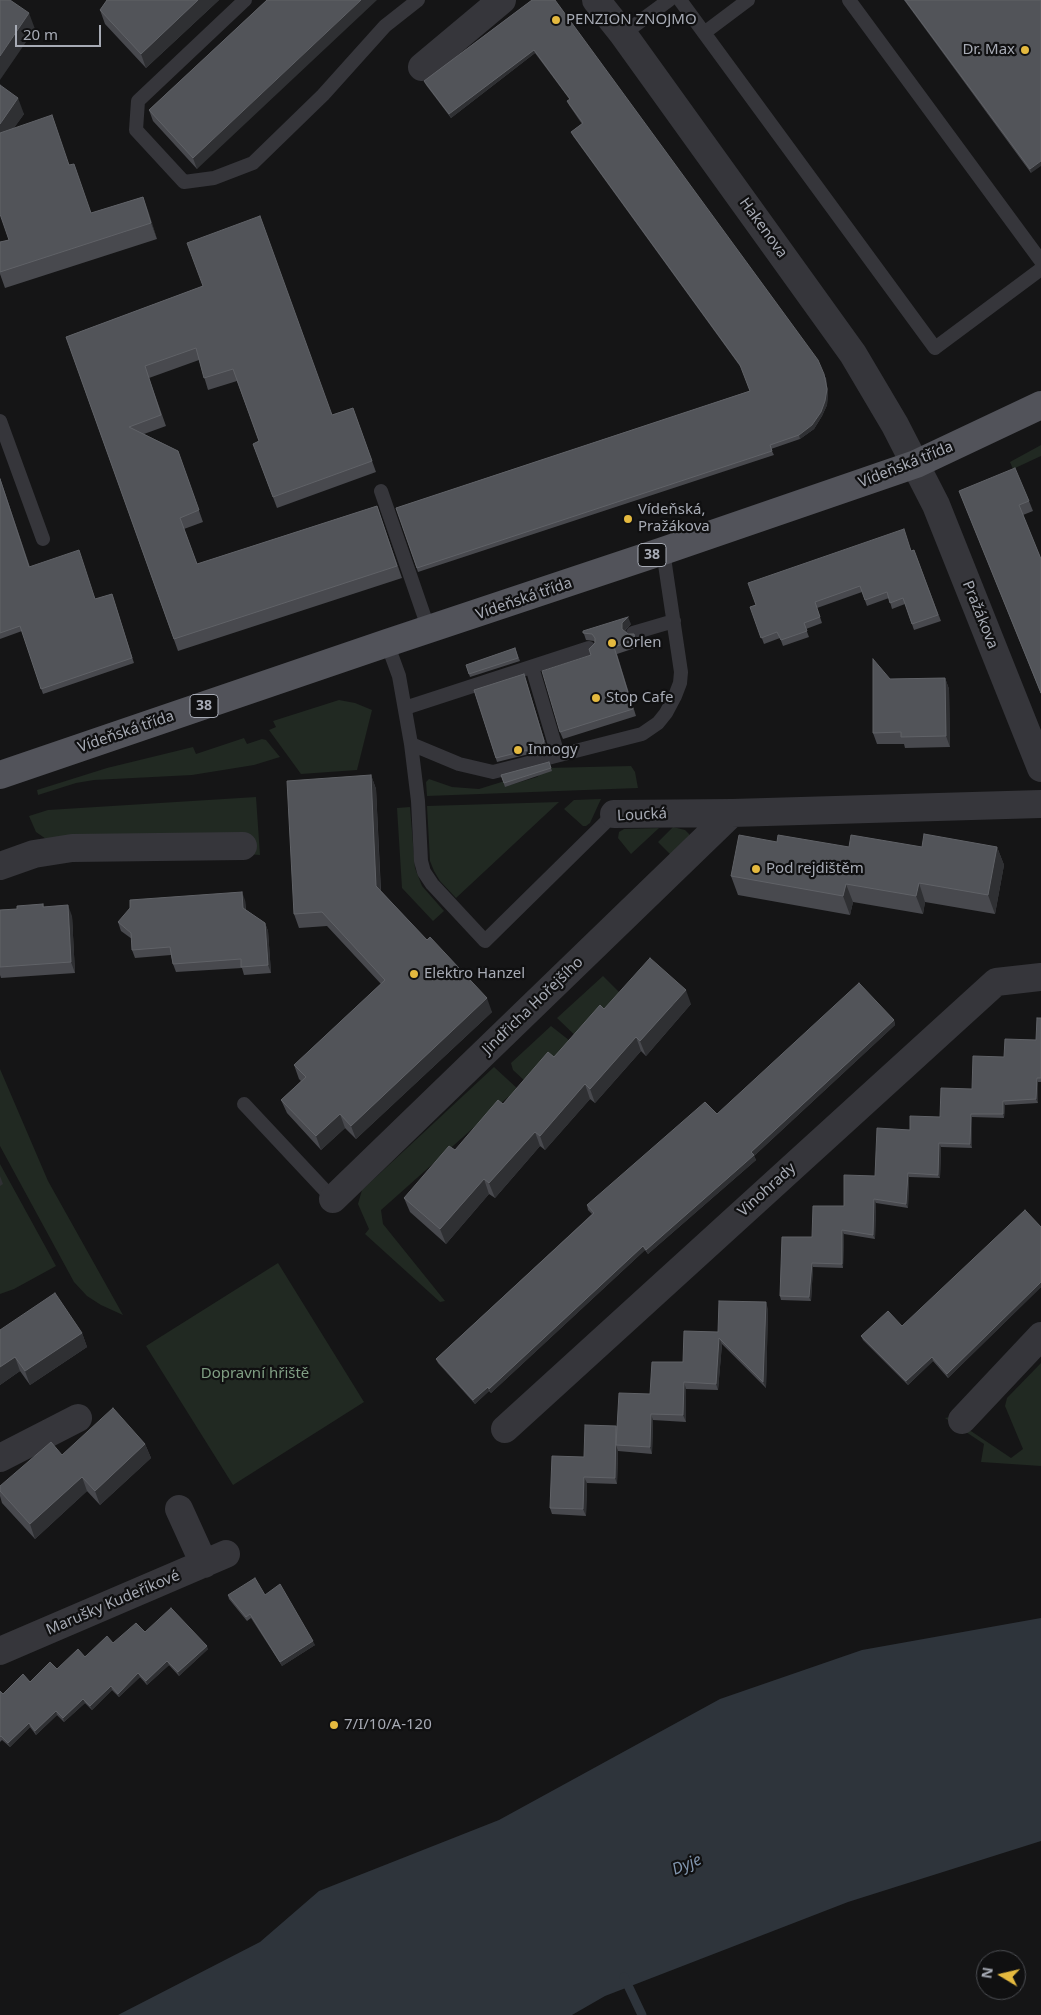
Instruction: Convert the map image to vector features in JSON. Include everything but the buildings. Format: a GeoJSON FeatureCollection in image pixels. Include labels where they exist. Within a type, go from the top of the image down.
{"type":"FeatureCollection","features":[{"type":"Feature","properties":{"kind":"main road","name":"Vídeňská třída"},"geometry":{"type":"LineString","coordinates":[[0,775],[916,464],[1041,405]]}},
{"type":"Feature","properties":{"kind":"street"},"geometry":{"type":"LineString","coordinates":[[422,67],[502,0]]}},
{"type":"Feature","properties":{"kind":"street","name":"Hakenova"},"geometry":{"type":"LineString","coordinates":[[596,0],[623,34],[853,354],[916,464]]}},
{"type":"Feature","properties":{"kind":"street","name":"Pražákova"},"geometry":{"type":"LineString","coordinates":[[916,464],[936,505],[1041,768]]}},
{"type":"Feature","properties":{"kind":"street","name":"Loucká"},"geometry":{"type":"LineString","coordinates":[[614,814],[732,813],[1041,804]]}},
{"type":"Feature","properties":{"kind":"street","name":"Jindřicha Hořejšího"},"geometry":{"type":"LineString","coordinates":[[333,1200],[732,813]]}},
{"type":"Feature","properties":{"kind":"street"},"geometry":{"type":"LineString","coordinates":[[0,866],[34,854],[72,848],[243,846]]}},
{"type":"Feature","properties":{"kind":"street","name":"Vinohrady"},"geometry":{"type":"LineString","coordinates":[[505,1428],[996,982],[1041,977]]}},
{"type":"Feature","properties":{"kind":"street"},"geometry":{"type":"LineString","coordinates":[[962,1420],[1041,1336]]}},
{"type":"Feature","properties":{"kind":"street"},"geometry":{"type":"LineString","coordinates":[[0,1458],[78,1418]]}},
{"type":"Feature","properties":{"kind":"street","name":"Marušky Kudeříkové"},"geometry":{"type":"LineString","coordinates":[[0,1651],[215,1559],[179,1509]]}},
{"type":"Feature","properties":{"kind":"lane"},"geometry":{"type":"LineString","coordinates":[[244,0],[138,101],[136,130],[184,182],[214,178],[253,163],[323,95],[385,26],[418,0]]}},
{"type":"Feature","properties":{"kind":"lane"},"geometry":{"type":"LineString","coordinates":[[623,34],[668,0]]}},
{"type":"Feature","properties":{"kind":"lane"},"geometry":{"type":"LineString","coordinates":[[680,0],[935,348],[1041,269]]}},
{"type":"Feature","properties":{"kind":"lane"},"geometry":{"type":"LineString","coordinates":[[704,33],[748,0]]}},
{"type":"Feature","properties":{"kind":"lane"},"geometry":{"type":"LineString","coordinates":[[849,0],[1041,261]]}},
{"type":"Feature","properties":{"kind":"lane"},"geometry":{"type":"LineString","coordinates":[[0,422],[43,539]]}},
{"type":"Feature","properties":{"kind":"lane"},"geometry":{"type":"LineString","coordinates":[[381,491],[429,630]]}},
{"type":"Feature","properties":{"kind":"lane"},"geometry":{"type":"LineString","coordinates":[[412,744],[459,764],[493,772],[642,734],[662,718],[671,704],[680,683],[680,657],[663,551]]}},
{"type":"Feature","properties":{"kind":"lane"},"geometry":{"type":"LineString","coordinates":[[634,633],[674,621]]}},
{"type":"Feature","properties":{"kind":"lane","name":"Loucká"},"geometry":{"type":"LineString","coordinates":[[387,643],[399,676],[412,744],[418,801],[421,861],[424,872],[432,884],[485,941],[614,814]]}},
{"type":"Feature","properties":{"kind":"lane"},"geometry":{"type":"LineString","coordinates":[[405,708],[588,648]]}},
{"type":"Feature","properties":{"kind":"lane"},"geometry":{"type":"LineString","coordinates":[[532,667],[558,755]]}},
{"type":"Feature","properties":{"kind":"lane"},"geometry":{"type":"LineString","coordinates":[[244,1104],[333,1200]]}},
{"type":"Feature","properties":{"kind":"green space"},"geometry":{"type":"Polygon","coordinates":[[[1041,445],[1041,456],[1013,469],[1010,462],[1041,445]]]}},
{"type":"Feature","properties":{"kind":"green space"},"geometry":{"type":"Polygon","coordinates":[[[339,700],[355,703],[372,710],[357,770],[301,774],[269,730],[276,727],[273,721],[339,700]]]}},
{"type":"Feature","properties":{"kind":"green space"},"geometry":{"type":"Polygon","coordinates":[[[244,738],[247,744],[262,739],[266,740],[280,757],[254,765],[192,775],[94,780],[76,783],[38,795],[37,790],[107,768],[193,747],[196,754],[244,738]]]}},
{"type":"Feature","properties":{"kind":"green space"},"geometry":{"type":"Polygon","coordinates":[[[631,766],[635,772],[638,788],[427,796],[426,782],[429,779],[452,787],[479,789],[508,780],[510,785],[537,777],[546,768],[631,766]]]}},
{"type":"Feature","properties":{"kind":"green space"},"geometry":{"type":"Polygon","coordinates":[[[256,797],[260,855],[46,839],[36,832],[29,816],[48,810],[256,797]]]}},
{"type":"Feature","properties":{"kind":"green space"},"geometry":{"type":"Polygon","coordinates":[[[601,799],[590,823],[586,826],[583,826],[564,809],[574,800],[601,799]]]}},
{"type":"Feature","properties":{"kind":"green space"},"geometry":{"type":"Polygon","coordinates":[[[559,802],[456,898],[440,881],[430,861],[427,806],[559,802]]]}},
{"type":"Feature","properties":{"kind":"green space"},"geometry":{"type":"Polygon","coordinates":[[[410,807],[415,868],[422,886],[444,911],[433,921],[402,888],[397,808],[410,807]]]}},
{"type":"Feature","properties":{"kind":"green space"},"geometry":{"type":"Polygon","coordinates":[[[673,827],[685,830],[689,834],[690,840],[671,855],[658,842],[673,827]]]}},
{"type":"Feature","properties":{"kind":"green space"},"geometry":{"type":"Polygon","coordinates":[[[659,828],[631,854],[618,838],[619,832],[624,829],[659,828]]]}},
{"type":"Feature","properties":{"kind":"green space"},"geometry":{"type":"Polygon","coordinates":[[[603,976],[629,1002],[584,1044],[557,1018],[603,976]]]}},
{"type":"Feature","properties":{"kind":"green space"},"geometry":{"type":"Polygon","coordinates":[[[551,1026],[579,1048],[519,1107],[508,1097],[381,1210],[383,1224],[445,1301],[440,1302],[365,1234],[369,1229],[358,1204],[362,1190],[494,1067],[519,1090],[526,1082],[513,1070],[511,1063],[551,1026]]]}},
{"type":"Feature","properties":{"kind":"green space"},"geometry":{"type":"Polygon","coordinates":[[[0,1069],[48,1181],[123,1315],[87,1296],[74,1282],[0,1146],[0,1069]]]}},
{"type":"Feature","properties":{"kind":"green space"},"geometry":{"type":"Polygon","coordinates":[[[0,1164],[56,1266],[14,1289],[0,1294],[0,1164]]]}},
{"type":"Feature","properties":{"kind":"green space","name":"Dopravní hřiště"},"geometry":{"type":"Polygon","coordinates":[[[278,1263],[364,1402],[233,1485],[146,1346],[278,1263]]]}},
{"type":"Feature","properties":{"kind":"green space"},"geometry":{"type":"Polygon","coordinates":[[[1041,1363],[1041,1466],[981,1462],[984,1444],[945,1418],[950,1417],[1011,1458],[1023,1449],[1005,1406],[1007,1398],[1041,1363]]]}},
{"type":"Feature","properties":{"kind":"water","name":"Dyje"},"geometry":{"type":"Polygon","coordinates":[[[1041,1618],[1041,1841],[848,1902],[605,1996],[572,2015],[118,2015],[260,1942],[319,1891],[499,1820],[720,1699],[862,1650],[1041,1618]]]}},
{"type":"Feature","properties":{"kind":"waterway"},"geometry":{"type":"LineString","coordinates":[[624,1977],[642,2015]]}},
{"type":"Feature","properties":{"kind":"place","name":"PENZION ZNOJMO"},"geometry":{"type":"Point","coordinates":[556,20]}},
{"type":"Feature","properties":{"kind":"place","name":"Dr. Max"},"geometry":{"type":"Point","coordinates":[1025,50]}},
{"type":"Feature","properties":{"kind":"place","name":"Vídeňská, Pražákova"},"geometry":{"type":"Point","coordinates":[628,519]}},
{"type":"Feature","properties":{"kind":"place","name":"Orlen"},"geometry":{"type":"Point","coordinates":[612,643]}},
{"type":"Feature","properties":{"kind":"place","name":"Stop Cafe"},"geometry":{"type":"Point","coordinates":[596,698]}},
{"type":"Feature","properties":{"kind":"place","name":"Innogy"},"geometry":{"type":"Point","coordinates":[518,750]}},
{"type":"Feature","properties":{"kind":"place","name":"Pod rejdištěm"},"geometry":{"type":"Point","coordinates":[756,869]}},
{"type":"Feature","properties":{"kind":"place","name":"Elektro Hanzel"},"geometry":{"type":"Point","coordinates":[414,974]}},
{"type":"Feature","properties":{"kind":"place","name":"7/I/10/A-120"},"geometry":{"type":"Point","coordinates":[334,1725]}}]}
